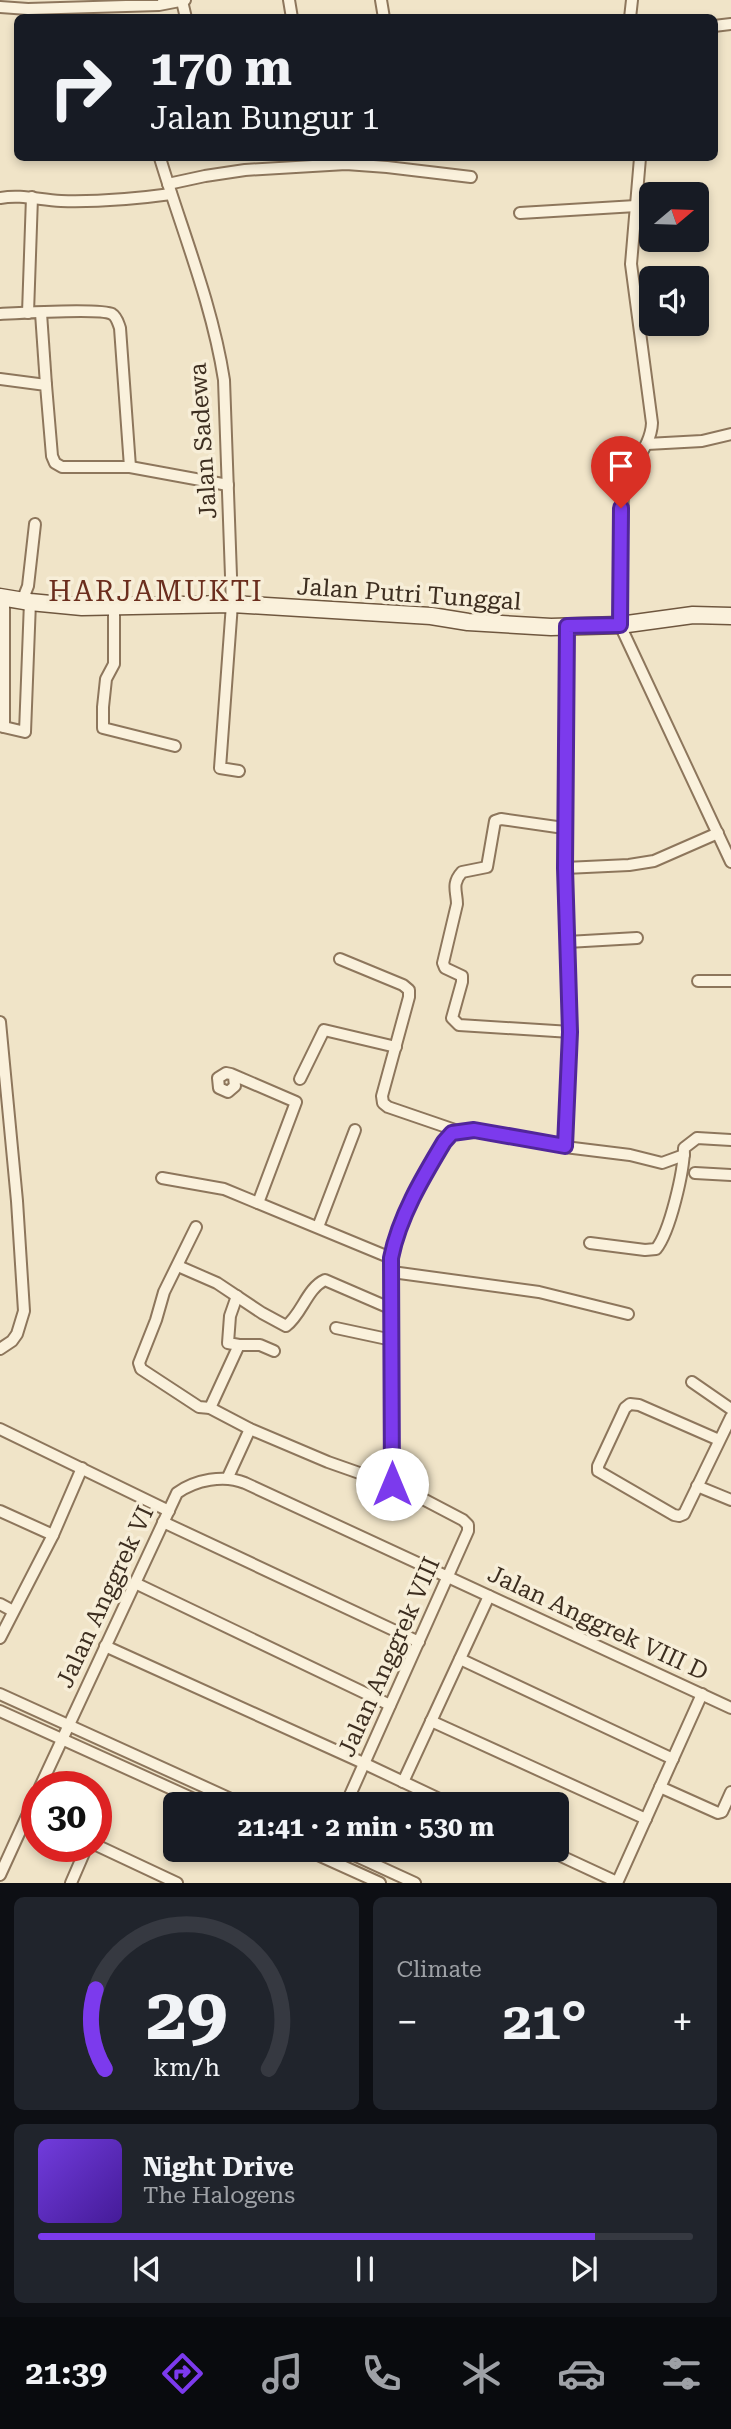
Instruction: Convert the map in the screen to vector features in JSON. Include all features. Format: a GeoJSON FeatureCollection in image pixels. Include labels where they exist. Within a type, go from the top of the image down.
{"type":"FeatureCollection","features":[{"type":"Feature","properties":{"kind":"street"},"geometry":{"type":"LineString","coordinates":[[0,7],[118,12],[183,1]]}},
{"type":"Feature","properties":{"kind":"street","name":"Jalan Sadewa"},"geometry":{"type":"LineString","coordinates":[[161,161],[191,248],[225,380],[232,604],[220,768],[239,771]]}},
{"type":"Feature","properties":{"kind":"street"},"geometry":{"type":"LineString","coordinates":[[640,161],[632,280],[652,423],[648,444],[630,469],[623,489],[620,625],[731,862]]}},
{"type":"Feature","properties":{"kind":"street"},"geometry":{"type":"LineString","coordinates":[[0,198],[23,195],[56,201],[101,201],[170,189],[205,176],[245,170],[346,164],[404,163],[471,177]]}},
{"type":"Feature","properties":{"kind":"street"},"geometry":{"type":"LineString","coordinates":[[28,313],[32,197]]}},
{"type":"Feature","properties":{"kind":"street"},"geometry":{"type":"LineString","coordinates":[[520,214],[636,206]]}},
{"type":"Feature","properties":{"kind":"street"},"geometry":{"type":"LineString","coordinates":[[0,314],[101,312],[110,313],[118,322],[130,467]]}},
{"type":"Feature","properties":{"kind":"street"},"geometry":{"type":"LineString","coordinates":[[41,313],[52,456],[55,463],[62,467],[130,467],[228,485]]}},
{"type":"Feature","properties":{"kind":"street"},"geometry":{"type":"LineString","coordinates":[[0,379],[46,385]]}},
{"type":"Feature","properties":{"kind":"street"},"geometry":{"type":"LineString","coordinates":[[648,444],[702,441],[731,434]]}},
{"type":"Feature","properties":{"kind":"street"},"geometry":{"type":"LineString","coordinates":[[2,597],[2,727],[25,732],[26,601],[35,524]]}},
{"type":"Feature","properties":{"kind":"street","name":"Jalan Putri Tunggal"},"geometry":{"type":"LineString","coordinates":[[2,597],[82,607],[232,604],[431,616],[495,624],[567,626],[620,625],[680,616],[731,616]]}},
{"type":"Feature","properties":{"kind":"street"},"geometry":{"type":"LineString","coordinates":[[114,606],[114,664],[106,679],[103,728],[175,746]]}},
{"type":"Feature","properties":{"kind":"street"},"geometry":{"type":"LineString","coordinates":[[565,1146],[570,1032],[564,828],[567,626]]}},
{"type":"Feature","properties":{"kind":"street"},"geometry":{"type":"LineString","coordinates":[[564,828],[501,819],[495,821],[487,867],[462,872],[458,877],[454,895],[457,904],[443,963],[445,968],[462,976],[452,1018],[459,1025],[570,1032]]}},
{"type":"Feature","properties":{"kind":"street"},"geometry":{"type":"LineString","coordinates":[[565,868],[654,861],[718,832]]}},
{"type":"Feature","properties":{"kind":"street"},"geometry":{"type":"LineString","coordinates":[[567,945],[637,941]]}},
{"type":"Feature","properties":{"kind":"street"},"geometry":{"type":"LineString","coordinates":[[340,959],[408,988],[410,997],[382,1096],[383,1103],[401,1112],[458,1131],[474,1130],[611,1151],[662,1163],[684,1154]]}},
{"type":"Feature","properties":{"kind":"street"},"geometry":{"type":"LineString","coordinates":[[698,981],[731,981]]}},
{"type":"Feature","properties":{"kind":"street"},"geometry":{"type":"LineString","coordinates":[[0,1022],[17,1201],[24,1311],[17,1334],[0,1349]]}},
{"type":"Feature","properties":{"kind":"street"},"geometry":{"type":"LineString","coordinates":[[300,1079],[324,1030],[396,1047]]}},
{"type":"Feature","properties":{"kind":"street"},"geometry":{"type":"LineString","coordinates":[[234,1077],[296,1102],[258,1203]]}},
{"type":"Feature","properties":{"kind":"street"},"geometry":{"type":"LineString","coordinates":[[318,1227],[355,1130]]}},
{"type":"Feature","properties":{"kind":"street"},"geometry":{"type":"LineString","coordinates":[[196,1227],[164,1292],[139,1366],[183,1398],[200,1406],[210,1408],[250,1429],[328,1462],[392,1484],[391,1258],[402,1222],[432,1164],[448,1136],[458,1131]]}},
{"type":"Feature","properties":{"kind":"street"},"geometry":{"type":"LineString","coordinates":[[590,1243],[656,1249],[663,1240],[687,1143],[697,1138],[731,1140]]}},
{"type":"Feature","properties":{"kind":"street"},"geometry":{"type":"LineString","coordinates":[[695,1172],[731,1175]]}},
{"type":"Feature","properties":{"kind":"street"},"geometry":{"type":"LineString","coordinates":[[162,1178],[205,1184],[391,1258]]}},
{"type":"Feature","properties":{"kind":"street"},"geometry":{"type":"LineString","coordinates":[[178,1266],[218,1283],[286,1326],[317,1285],[324,1280],[330,1280],[392,1309]]}},
{"type":"Feature","properties":{"kind":"street"},"geometry":{"type":"LineString","coordinates":[[392,1272],[539,1292],[628,1314]]}},
{"type":"Feature","properties":{"kind":"street"},"geometry":{"type":"LineString","coordinates":[[237,1296],[230,1316],[228,1343],[260,1345],[274,1351]]}},
{"type":"Feature","properties":{"kind":"street"},"geometry":{"type":"LineString","coordinates":[[336,1328],[392,1340]]}},
{"type":"Feature","properties":{"kind":"street"},"geometry":{"type":"LineString","coordinates":[[210,1408],[239,1345]]}},
{"type":"Feature","properties":{"kind":"street"},"geometry":{"type":"LineString","coordinates":[[692,1382],[731,1409]]}},
{"type":"Feature","properties":{"kind":"street"},"geometry":{"type":"LineString","coordinates":[[719,1440],[639,1405],[630,1404],[625,1408],[598,1466],[601,1474],[678,1517],[684,1514],[731,1417]]}},
{"type":"Feature","properties":{"kind":"street"},"geometry":{"type":"LineString","coordinates":[[0,1429],[169,1511]]}},
{"type":"Feature","properties":{"kind":"street"},"geometry":{"type":"LineString","coordinates":[[228,1477],[250,1429]]}},
{"type":"Feature","properties":{"kind":"street"},"geometry":{"type":"LineString","coordinates":[[0,1638],[53,1535],[82,1468]]}},
{"type":"Feature","properties":{"kind":"street","name":"Jalan Anggrek VI"},"geometry":{"type":"LineString","coordinates":[[47,1771],[177,1493],[183,1488],[228,1477]]}},
{"type":"Feature","properties":{"kind":"street","name":"Jalan Anggrek VIII D"},"geometry":{"type":"LineString","coordinates":[[228,1477],[731,1708]]}},
{"type":"Feature","properties":{"kind":"street","name":"Jalan Anggrek VIII"},"geometry":{"type":"LineString","coordinates":[[351,1792],[468,1531],[468,1525],[463,1520],[392,1484]]}},
{"type":"Feature","properties":{"kind":"street"},"geometry":{"type":"LineString","coordinates":[[697,1486],[731,1500]]}},
{"type":"Feature","properties":{"kind":"street"},"geometry":{"type":"LineString","coordinates":[[0,1511],[53,1535]]}},
{"type":"Feature","properties":{"kind":"street"},"geometry":{"type":"LineString","coordinates":[[163,1522],[419,1642]]}},
{"type":"Feature","properties":{"kind":"street"},"geometry":{"type":"LineString","coordinates":[[135,1583],[390,1705]]}},
{"type":"Feature","properties":{"kind":"street"},"geometry":{"type":"LineString","coordinates":[[403,1782],[489,1596]]}},
{"type":"Feature","properties":{"kind":"street"},"geometry":{"type":"LineString","coordinates":[[0,1604],[13,1611]]}},
{"type":"Feature","properties":{"kind":"street"},"geometry":{"type":"LineString","coordinates":[[105,1646],[424,1792]]}},
{"type":"Feature","properties":{"kind":"street"},"geometry":{"type":"LineString","coordinates":[[460,1659],[673,1759]]}},
{"type":"Feature","properties":{"kind":"street"},"geometry":{"type":"LineString","coordinates":[[0,1694],[215,1792]]}},
{"type":"Feature","properties":{"kind":"street"},"geometry":{"type":"LineString","coordinates":[[569,1860],[617,1883],[702,1694]]}},
{"type":"Feature","properties":{"kind":"street"},"geometry":{"type":"LineString","coordinates":[[0,1711],[178,1792]]}},
{"type":"Feature","properties":{"kind":"street"},"geometry":{"type":"LineString","coordinates":[[431,1721],[646,1819]]}},
{"type":"Feature","properties":{"kind":"street"},"geometry":{"type":"LineString","coordinates":[[660,1787],[718,1813],[722,1812],[731,1792]]}},
{"type":"Feature","properties":{"kind":"street"},"geometry":{"type":"LineString","coordinates":[[0,1875],[21,1837]]}},
{"type":"Feature","properties":{"kind":"street"},"geometry":{"type":"LineString","coordinates":[[112,1853],[177,1883]]}},
{"type":"Feature","properties":{"kind":"street"},"geometry":{"type":"LineString","coordinates":[[71,1883],[80,1862]]}},
{"type":"Feature","properties":{"kind":"street"},"geometry":{"type":"LineString","coordinates":[[340,1862],[379,1883],[385,1869]]}},
{"type":"Feature","properties":{"kind":"street"},"geometry":{"type":"LineString","coordinates":[[370,1862],[415,1883]]}},
{"type":"Feature","properties":{"kind":"district","name":"HARJAMUKTI"},"geometry":{"type":"Point","coordinates":[156,591]}},
{"type":"Feature","properties":{"kind":"route"},"geometry":{"type":"LineString","coordinates":[[392,1484],[391,1258],[396,1237],[410,1205],[437,1154],[452,1133],[474,1130],[565,1146],[570,1032],[564,828],[567,626],[620,625],[621,508]]}}]}
